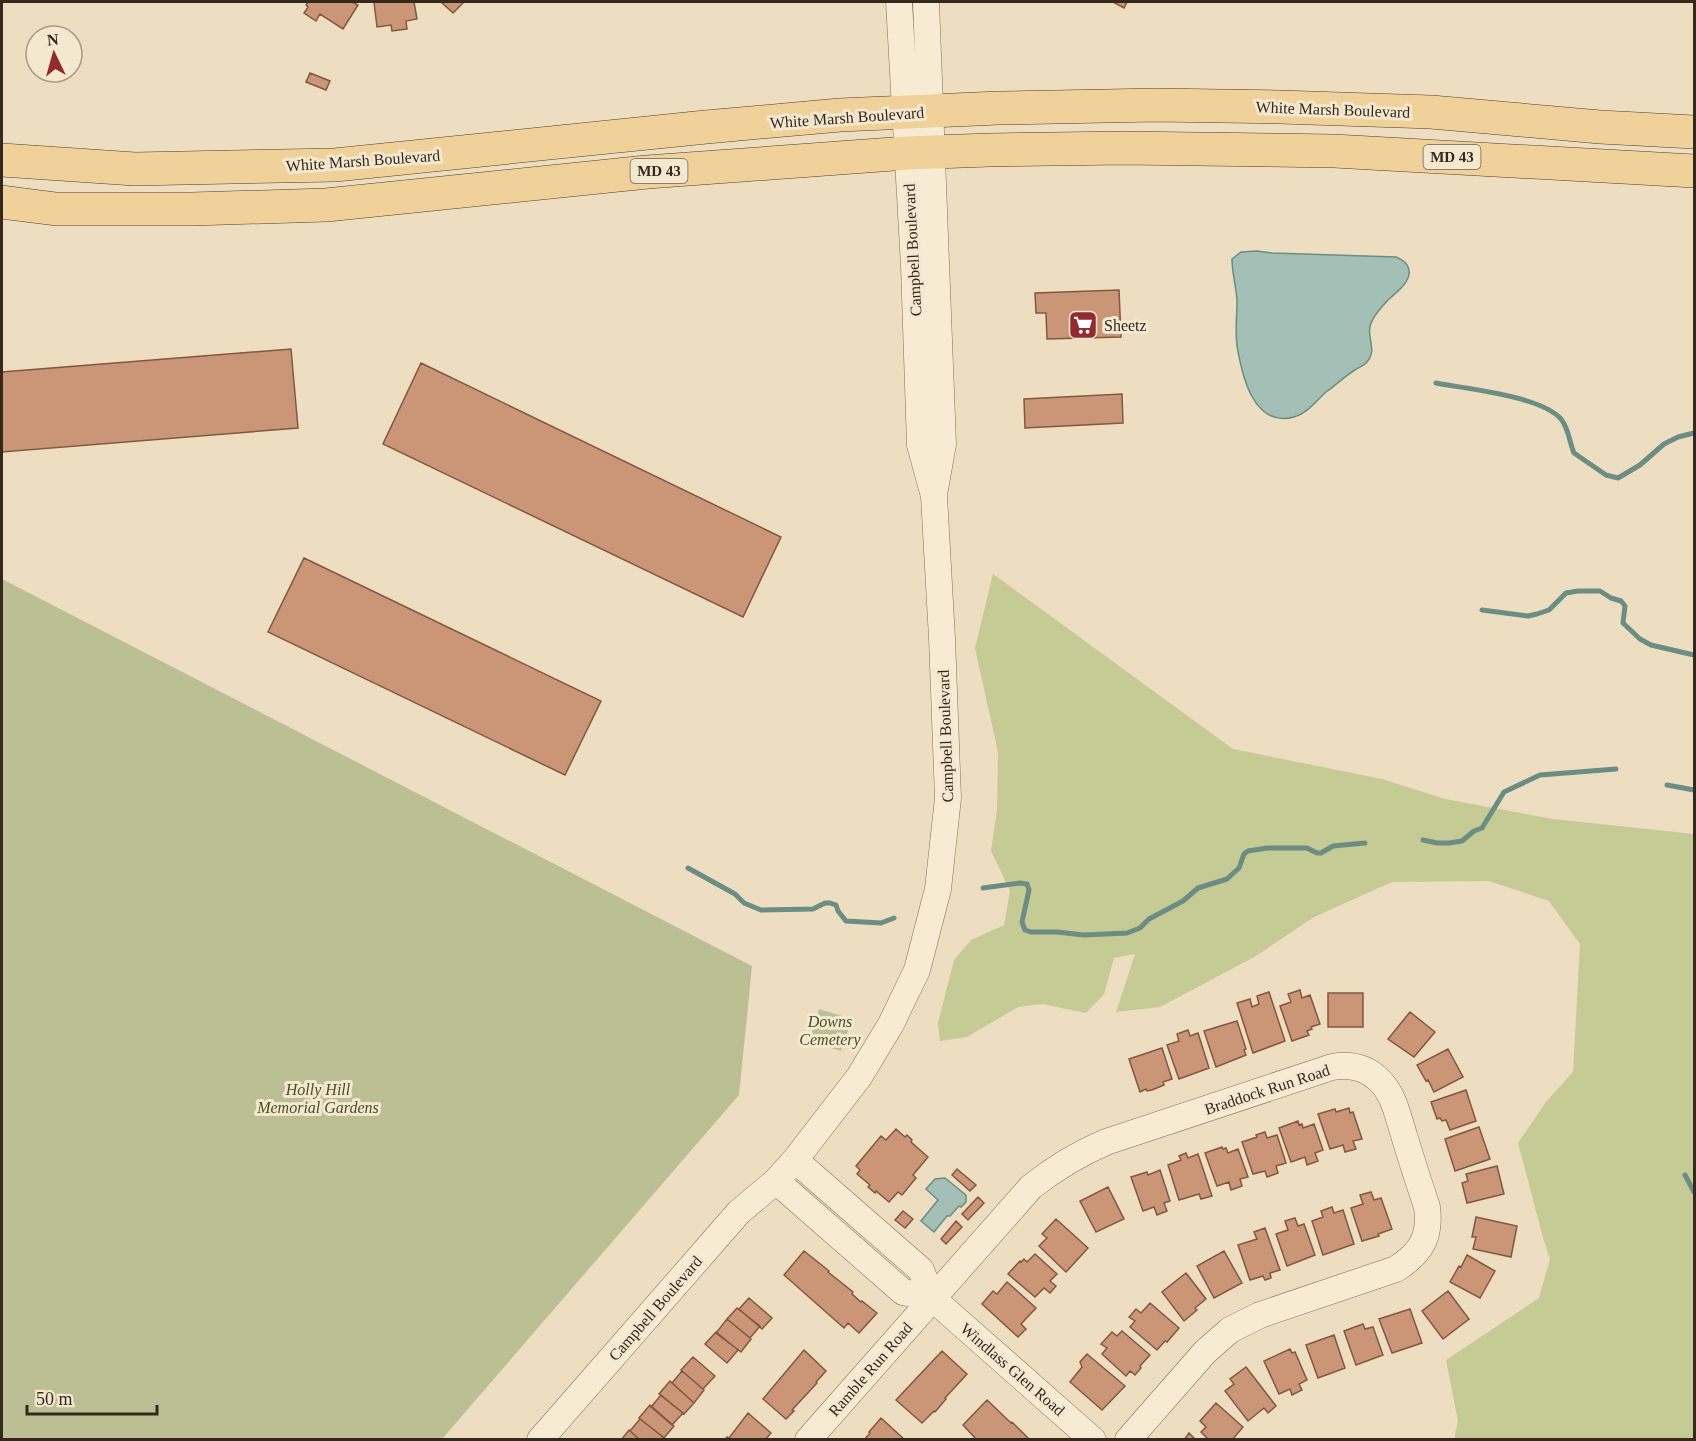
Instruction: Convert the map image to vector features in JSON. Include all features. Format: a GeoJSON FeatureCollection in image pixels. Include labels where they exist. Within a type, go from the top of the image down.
{"type":"FeatureCollection","features":[{"type":"Feature","properties":{"kind":"main road","name":"White Marsh Boulevard"},"geometry":{"type":"LineString","coordinates":[[2,160],[135,169],[335,165],[840,115],[921,134],[1124,148],[1323,150],[1695,171]]}},
{"type":"Feature","properties":{"kind":"main road"},"geometry":{"type":"LineString","coordinates":[[921,134],[1125,128],[1394,134],[1525,133],[1600,127],[1695,132]]}},
{"type":"Feature","properties":{"kind":"main road","name":"White Marsh Boulevard"},"geometry":{"type":"LineString","coordinates":[[2,202],[56,209],[192,209],[326,205],[647,172],[921,134]]}},
{"type":"Feature","properties":{"kind":"street","name":"Campbell Boulevard"},"geometry":{"type":"LineString","coordinates":[[899,2],[921,134]]}},
{"type":"Feature","properties":{"kind":"street","name":"Campbell Boulevard"},"geometry":{"type":"LineString","coordinates":[[540,1440],[739,1212],[776,1181],[795,1160],[859,1077],[891,1024],[917,970],[938,889],[948,798],[934,496],[920,444],[921,134],[926,2]]}},
{"type":"Feature","properties":{"kind":"street","name":"Braddock Run Road"},"geometry":{"type":"LineString","coordinates":[[932,1298],[1031,1187],[1056,1167],[1083,1152],[1106,1142],[1332,1067],[1345,1065],[1369,1072],[1379,1080],[1392,1098],[1427,1207],[1428,1230],[1419,1250],[1396,1269],[1260,1315],[1230,1330],[1204,1352],[1128,1440]]}},
{"type":"Feature","properties":{"kind":"street","name":"Windlass Glen Road"},"geometry":{"type":"LineString","coordinates":[[795,1160],[921,1270],[932,1298],[1093,1440]]}},
{"type":"Feature","properties":{"kind":"street","name":"Campbell Boulevard"},"geometry":{"type":"LineString","coordinates":[[563,1440],[755,1220],[776,1181]]}},
{"type":"Feature","properties":{"kind":"street","name":"Windlass Glen Road"},"geometry":{"type":"LineString","coordinates":[[776,1181],[903,1292],[932,1298]]}},
{"type":"Feature","properties":{"kind":"street","name":"Ramble Run Road"},"geometry":{"type":"LineString","coordinates":[[808,1440],[932,1298]]}},
{"type":"Feature","properties":{"kind":"green space"},"geometry":{"type":"Polygon","coordinates":[[[993,574],[1233,749],[1382,779],[1445,799],[1553,819],[1694,834],[1694,1439],[1454,1439],[1458,1421],[1446,1360],[1539,1298],[1550,1259],[1518,1143],[1546,1102],[1573,1072],[1580,944],[1549,901],[1489,881],[1392,882],[1314,917],[1256,956],[1160,1007],[1116,1012],[1135,954],[1114,958],[1104,994],[1086,1013],[1042,1004],[1018,1007],[967,1037],[940,1041],[938,1023],[954,960],[971,940],[1004,925],[1010,891],[991,851],[997,810],[998,752],[975,648],[993,574]]]}},
{"type":"Feature","properties":{"kind":"green space","name":"Holly Hill Memorial Gardens"},"geometry":{"type":"Polygon","coordinates":[[[2,579],[752,966],[739,1095],[442,1439],[2,1439],[2,579]]]}},
{"type":"Feature","properties":{"kind":"green space","name":"Downs Cemetery"},"geometry":{"type":"Polygon","coordinates":[[[819,1009],[852,1019],[841,1051],[809,1041],[819,1009]]]}},
{"type":"Feature","properties":{"kind":"water"},"geometry":{"type":"Polygon","coordinates":[[[1241,252],[1396,257],[1405,262],[1409,271],[1407,281],[1377,312],[1370,325],[1372,352],[1367,362],[1326,392],[1308,410],[1294,417],[1280,418],[1268,415],[1259,407],[1246,384],[1239,358],[1236,335],[1237,300],[1232,259],[1241,252]]]}},
{"type":"Feature","properties":{"kind":"water"},"geometry":{"type":"Polygon","coordinates":[[[945,1178],[966,1195],[966,1202],[947,1216],[934,1232],[921,1221],[938,1200],[926,1189],[935,1179],[945,1178]]]}},
{"type":"Feature","properties":{"kind":"building"},"geometry":{"type":"Polygon","coordinates":[[[308,2],[352,2],[358,5],[343,29],[320,14],[316,21],[304,13],[308,2]]]}},
{"type":"Feature","properties":{"kind":"building"},"geometry":{"type":"Polygon","coordinates":[[[374,2],[414,2],[417,19],[406,21],[407,29],[392,31],[391,25],[377,27],[374,2]]]}},
{"type":"Feature","properties":{"kind":"building"},"geometry":{"type":"Polygon","coordinates":[[[441,2],[464,2],[453,13],[441,2]]]}},
{"type":"Feature","properties":{"kind":"building"},"geometry":{"type":"Polygon","coordinates":[[[1113,2],[1127,2],[1124,8],[1113,2]]]}},
{"type":"Feature","properties":{"kind":"building"},"geometry":{"type":"Polygon","coordinates":[[[310,73],[330,81],[326,90],[306,82],[310,73]]]}},
{"type":"Feature","properties":{"kind":"building","name":"Sheetz"},"geometry":{"type":"Polygon","coordinates":[[[1119,290],[1121,337],[1047,339],[1046,313],[1036,313],[1035,293],[1119,290]]]}},
{"type":"Feature","properties":{"kind":"building"},"geometry":{"type":"Polygon","coordinates":[[[291,349],[298,428],[2,452],[2,372],[291,349]]]}},
{"type":"Feature","properties":{"kind":"building"},"geometry":{"type":"Polygon","coordinates":[[[421,363],[781,537],[743,617],[383,444],[421,363]]]}},
{"type":"Feature","properties":{"kind":"building"},"geometry":{"type":"Polygon","coordinates":[[[1122,394],[1123,423],[1025,428],[1024,399],[1122,394]]]}},
{"type":"Feature","properties":{"kind":"building"},"geometry":{"type":"Polygon","coordinates":[[[304,558],[601,701],[565,775],[268,632],[304,558]]]}},
{"type":"Feature","properties":{"kind":"building"},"geometry":{"type":"Polygon","coordinates":[[[1300,990],[1302,998],[1310,995],[1320,1024],[1307,1031],[1309,1035],[1292,1041],[1280,1006],[1291,1002],[1288,994],[1300,990]]]}},
{"type":"Feature","properties":{"kind":"building"},"geometry":{"type":"Polygon","coordinates":[[[1269,992],[1285,1041],[1253,1053],[1237,1003],[1250,999],[1252,1007],[1259,1004],[1257,996],[1269,992]]]}},
{"type":"Feature","properties":{"kind":"building"},"geometry":{"type":"Polygon","coordinates":[[[1328,993],[1363,993],[1363,1027],[1328,1027],[1328,993]]]}},
{"type":"Feature","properties":{"kind":"building"},"geometry":{"type":"Polygon","coordinates":[[[1410,1012],[1435,1032],[1414,1057],[1388,1039],[1410,1012]]]}},
{"type":"Feature","properties":{"kind":"building"},"geometry":{"type":"Polygon","coordinates":[[[1237,1021],[1246,1055],[1216,1067],[1204,1031],[1237,1021]]]}},
{"type":"Feature","properties":{"kind":"building"},"geometry":{"type":"Polygon","coordinates":[[[1188,1030],[1190,1036],[1198,1033],[1209,1068],[1179,1079],[1167,1045],[1179,1041],[1177,1034],[1188,1030]]]}},
{"type":"Feature","properties":{"kind":"building"},"geometry":{"type":"Polygon","coordinates":[[[1162,1048],[1172,1079],[1152,1090],[1147,1091],[1146,1089],[1140,1092],[1129,1059],[1162,1048]]]}},
{"type":"Feature","properties":{"kind":"building"},"geometry":{"type":"Polygon","coordinates":[[[1448,1049],[1463,1077],[1434,1092],[1417,1065],[1448,1049]]]}},
{"type":"Feature","properties":{"kind":"building"},"geometry":{"type":"Polygon","coordinates":[[[1466,1090],[1476,1121],[1450,1130],[1446,1120],[1437,1119],[1431,1102],[1466,1090]]]}},
{"type":"Feature","properties":{"kind":"building"},"geometry":{"type":"Polygon","coordinates":[[[1349,1108],[1350,1113],[1353,1112],[1362,1139],[1353,1141],[1356,1149],[1345,1152],[1343,1145],[1330,1149],[1318,1114],[1349,1108]]]}},
{"type":"Feature","properties":{"kind":"building"},"geometry":{"type":"Polygon","coordinates":[[[1298,1121],[1303,1128],[1314,1124],[1323,1150],[1315,1153],[1318,1161],[1307,1165],[1305,1157],[1291,1162],[1279,1128],[1298,1121]]]}},
{"type":"Feature","properties":{"kind":"building"},"geometry":{"type":"Polygon","coordinates":[[[1479,1127],[1490,1159],[1455,1171],[1445,1139],[1479,1127]]]}},
{"type":"Feature","properties":{"kind":"building"},"geometry":{"type":"Polygon","coordinates":[[[896,1129],[905,1137],[907,1135],[912,1140],[911,1142],[928,1157],[913,1175],[916,1178],[902,1195],[898,1192],[889,1202],[868,1187],[870,1185],[857,1174],[860,1170],[856,1166],[881,1136],[886,1140],[896,1129]]]}},
{"type":"Feature","properties":{"kind":"building"},"geometry":{"type":"Polygon","coordinates":[[[1265,1132],[1267,1138],[1277,1135],[1286,1163],[1276,1166],[1278,1173],[1267,1177],[1265,1171],[1253,1174],[1242,1142],[1265,1132]]]}},
{"type":"Feature","properties":{"kind":"building"},"geometry":{"type":"Polygon","coordinates":[[[1222,1147],[1226,1148],[1228,1153],[1238,1149],[1248,1177],[1240,1179],[1242,1186],[1231,1190],[1229,1182],[1217,1186],[1205,1153],[1222,1147]]]}},
{"type":"Feature","properties":{"kind":"building"},"geometry":{"type":"Polygon","coordinates":[[[1186,1153],[1188,1158],[1198,1154],[1212,1196],[1201,1199],[1199,1194],[1179,1200],[1168,1165],[1181,1160],[1179,1156],[1186,1153]]]}},
{"type":"Feature","properties":{"kind":"building"},"geometry":{"type":"Polygon","coordinates":[[[1497,1166],[1504,1194],[1467,1203],[1462,1183],[1468,1181],[1466,1174],[1497,1166]]]}},
{"type":"Feature","properties":{"kind":"building"},"geometry":{"type":"Polygon","coordinates":[[[957,1169],[976,1185],[970,1191],[952,1175],[957,1169]]]}},
{"type":"Feature","properties":{"kind":"building"},"geometry":{"type":"Polygon","coordinates":[[[1160,1170],[1170,1201],[1164,1203],[1167,1211],[1157,1215],[1154,1207],[1143,1211],[1131,1177],[1147,1172],[1148,1175],[1160,1170]]]}},
{"type":"Feature","properties":{"kind":"building"},"geometry":{"type":"Polygon","coordinates":[[[1108,1187],[1124,1219],[1096,1232],[1080,1201],[1108,1187]]]}},
{"type":"Feature","properties":{"kind":"building"},"geometry":{"type":"Polygon","coordinates":[[[1371,1192],[1374,1200],[1381,1198],[1392,1229],[1362,1241],[1351,1208],[1363,1204],[1360,1195],[1371,1192]]]}},
{"type":"Feature","properties":{"kind":"building"},"geometry":{"type":"Polygon","coordinates":[[[978,1197],[984,1203],[968,1220],[962,1214],[978,1197]]]}},
{"type":"Feature","properties":{"kind":"building"},"geometry":{"type":"Polygon","coordinates":[[[1332,1207],[1334,1213],[1343,1210],[1354,1244],[1323,1255],[1312,1221],[1323,1217],[1321,1211],[1332,1207]]]}},
{"type":"Feature","properties":{"kind":"building"},"geometry":{"type":"Polygon","coordinates":[[[903,1211],[913,1219],[905,1228],[895,1220],[903,1211]]]}},
{"type":"Feature","properties":{"kind":"building"},"geometry":{"type":"Polygon","coordinates":[[[1476,1217],[1517,1226],[1511,1257],[1473,1249],[1476,1237],[1472,1237],[1476,1217]]]}},
{"type":"Feature","properties":{"kind":"building"},"geometry":{"type":"Polygon","coordinates":[[[1295,1218],[1298,1226],[1304,1224],[1315,1255],[1287,1266],[1276,1234],[1288,1230],[1285,1221],[1295,1218]]]}},
{"type":"Feature","properties":{"kind":"building"},"geometry":{"type":"Polygon","coordinates":[[[1056,1219],[1088,1248],[1066,1272],[1039,1246],[1047,1238],[1042,1234],[1056,1219]]]}},
{"type":"Feature","properties":{"kind":"building"},"geometry":{"type":"Polygon","coordinates":[[[956,1221],[962,1227],[946,1244],[941,1239],[956,1221]]]}},
{"type":"Feature","properties":{"kind":"building"},"geometry":{"type":"Polygon","coordinates":[[[1265,1228],[1280,1270],[1270,1273],[1271,1278],[1265,1280],[1263,1276],[1250,1280],[1238,1245],[1257,1239],[1254,1232],[1265,1228]]]}},
{"type":"Feature","properties":{"kind":"building"},"geometry":{"type":"Polygon","coordinates":[[[804,1251],[853,1292],[852,1294],[861,1302],[877,1313],[859,1333],[848,1323],[844,1328],[784,1275],[804,1251]]]}},
{"type":"Feature","properties":{"kind":"building"},"geometry":{"type":"Polygon","coordinates":[[[1224,1251],[1242,1283],[1214,1298],[1197,1266],[1224,1251]]]}},
{"type":"Feature","properties":{"kind":"building"},"geometry":{"type":"Polygon","coordinates":[[[1035,1254],[1057,1274],[1050,1281],[1056,1286],[1050,1293],[1044,1288],[1035,1297],[1008,1274],[1020,1261],[1024,1259],[1027,1262],[1035,1254]]]}},
{"type":"Feature","properties":{"kind":"building"},"geometry":{"type":"Polygon","coordinates":[[[1467,1255],[1495,1271],[1480,1298],[1450,1282],[1467,1255]]]}},
{"type":"Feature","properties":{"kind":"building"},"geometry":{"type":"Polygon","coordinates":[[[1186,1273],[1206,1299],[1184,1321],[1162,1292],[1186,1273]]]}},
{"type":"Feature","properties":{"kind":"building"},"geometry":{"type":"Polygon","coordinates":[[[1007,1282],[1036,1308],[1021,1324],[1026,1329],[1018,1337],[982,1304],[993,1291],[997,1294],[1007,1282]]]}},
{"type":"Feature","properties":{"kind":"building"},"geometry":{"type":"Polygon","coordinates":[[[1448,1291],[1469,1319],[1443,1339],[1422,1311],[1448,1291]]]}},
{"type":"Feature","properties":{"kind":"building"},"geometry":{"type":"Polygon","coordinates":[[[749,1298],[772,1318],[762,1329],[739,1309],[749,1298]]]}},
{"type":"Feature","properties":{"kind":"building"},"geometry":{"type":"Polygon","coordinates":[[[1150,1303],[1179,1328],[1157,1350],[1130,1327],[1135,1321],[1129,1317],[1136,1309],[1141,1313],[1150,1303]]]}},
{"type":"Feature","properties":{"kind":"building"},"geometry":{"type":"Polygon","coordinates":[[[737,1308],[760,1326],[750,1338],[727,1319],[737,1308]]]}},
{"type":"Feature","properties":{"kind":"building"},"geometry":{"type":"Polygon","coordinates":[[[1410,1309],[1422,1343],[1392,1353],[1379,1319],[1410,1309]]]}},
{"type":"Feature","properties":{"kind":"building"},"geometry":{"type":"Polygon","coordinates":[[[727,1319],[751,1339],[741,1352],[716,1333],[727,1319]]]}},
{"type":"Feature","properties":{"kind":"building"},"geometry":{"type":"Polygon","coordinates":[[[1363,1324],[1365,1329],[1373,1327],[1383,1355],[1356,1365],[1344,1331],[1363,1324]]]}},
{"type":"Feature","properties":{"kind":"building"},"geometry":{"type":"Polygon","coordinates":[[[1122,1331],[1150,1355],[1135,1375],[1130,1371],[1126,1376],[1102,1354],[1107,1348],[1101,1344],[1112,1332],[1117,1336],[1122,1331]]]}},
{"type":"Feature","properties":{"kind":"building"},"geometry":{"type":"Polygon","coordinates":[[[716,1332],[738,1350],[727,1363],[705,1344],[716,1332]]]}},
{"type":"Feature","properties":{"kind":"building"},"geometry":{"type":"Polygon","coordinates":[[[1334,1335],[1345,1368],[1318,1378],[1306,1345],[1334,1335]]]}},
{"type":"Feature","properties":{"kind":"building"},"geometry":{"type":"Polygon","coordinates":[[[1290,1349],[1292,1353],[1295,1352],[1307,1380],[1299,1384],[1302,1390],[1292,1395],[1290,1389],[1279,1394],[1264,1361],[1290,1349]]]}},
{"type":"Feature","properties":{"kind":"building"},"geometry":{"type":"Polygon","coordinates":[[[804,1350],[826,1371],[786,1419],[763,1399],[804,1350]]]}},
{"type":"Feature","properties":{"kind":"building"},"geometry":{"type":"Polygon","coordinates":[[[942,1351],[967,1374],[935,1412],[922,1423],[896,1400],[942,1351]]]}},
{"type":"Feature","properties":{"kind":"building"},"geometry":{"type":"Polygon","coordinates":[[[1087,1354],[1125,1386],[1102,1410],[1070,1382],[1082,1367],[1080,1362],[1087,1354]]]}},
{"type":"Feature","properties":{"kind":"building"},"geometry":{"type":"Polygon","coordinates":[[[693,1357],[715,1376],[703,1389],[681,1370],[693,1357]]]}},
{"type":"Feature","properties":{"kind":"building"},"geometry":{"type":"Polygon","coordinates":[[[1246,1367],[1276,1406],[1268,1413],[1264,1408],[1248,1421],[1225,1391],[1234,1384],[1230,1379],[1246,1367]]]}},
{"type":"Feature","properties":{"kind":"building"},"geometry":{"type":"Polygon","coordinates":[[[682,1371],[704,1390],[694,1403],[672,1383],[682,1371]]]}},
{"type":"Feature","properties":{"kind":"building"},"geometry":{"type":"Polygon","coordinates":[[[670,1381],[694,1403],[684,1414],[659,1394],[670,1381]]]}},
{"type":"Feature","properties":{"kind":"building"},"geometry":{"type":"Polygon","coordinates":[[[661,1395],[683,1413],[672,1425],[651,1407],[661,1395]]]}},
{"type":"Feature","properties":{"kind":"building"},"geometry":{"type":"Polygon","coordinates":[[[987,1400],[1030,1440],[977,1440],[963,1425],[987,1400]]]}},
{"type":"Feature","properties":{"kind":"building"},"geometry":{"type":"Polygon","coordinates":[[[1216,1403],[1243,1427],[1232,1440],[1209,1440],[1201,1432],[1206,1427],[1200,1421],[1216,1403]]]}},
{"type":"Feature","properties":{"kind":"building"},"geometry":{"type":"Polygon","coordinates":[[[650,1405],[674,1426],[664,1438],[639,1418],[650,1405]]]}},
{"type":"Feature","properties":{"kind":"building"},"geometry":{"type":"Polygon","coordinates":[[[748,1413],[771,1433],[765,1440],[725,1440],[729,1438],[748,1413]]]}},
{"type":"Feature","properties":{"kind":"building"},"geometry":{"type":"Polygon","coordinates":[[[881,1418],[905,1440],[864,1440],[881,1418]]]}},
{"type":"Feature","properties":{"kind":"building"},"geometry":{"type":"Polygon","coordinates":[[[640,1419],[663,1437],[661,1440],[640,1440],[630,1431],[640,1419]]]}},
{"type":"Feature","properties":{"kind":"building"},"geometry":{"type":"Polygon","coordinates":[[[630,1431],[640,1440],[621,1440],[630,1431]]]}},
{"type":"Feature","properties":{"kind":"building"},"geometry":{"type":"Polygon","coordinates":[[[1189,1433],[1196,1440],[1184,1440],[1189,1433]]]}},
{"type":"Feature","properties":{"kind":"waterway"},"geometry":{"type":"LineString","coordinates":[[1436,383],[1521,399],[1551,411],[1564,423],[1574,453],[1606,475],[1618,478],[1640,465],[1664,444],[1694,433]]}},
{"type":"Feature","properties":{"kind":"waterway"},"geometry":{"type":"LineString","coordinates":[[1482,610],[1528,616],[1549,610],[1566,593],[1600,591],[1621,601],[1625,606],[1623,623],[1640,639],[1651,645],[1694,655]]}},
{"type":"Feature","properties":{"kind":"waterway"},"geometry":{"type":"LineString","coordinates":[[1423,840],[1437,843],[1462,841],[1474,831],[1482,828],[1504,792],[1540,775],[1616,769]]}},
{"type":"Feature","properties":{"kind":"waterway"},"geometry":{"type":"LineString","coordinates":[[1667,785],[1694,790]]}},
{"type":"Feature","properties":{"kind":"waterway"},"geometry":{"type":"LineString","coordinates":[[983,888],[1027,884],[1029,890],[1022,922],[1025,930],[1031,932],[1084,935],[1127,933],[1140,928],[1149,919],[1183,901],[1198,888],[1227,879],[1239,868],[1244,854],[1248,851],[1267,848],[1307,848],[1321,853],[1333,846],[1365,843]]}},
{"type":"Feature","properties":{"kind":"waterway"},"geometry":{"type":"LineString","coordinates":[[688,868],[735,894],[744,903],[761,910],[813,909],[830,903],[836,905],[846,921],[881,923],[894,918]]}},
{"type":"Feature","properties":{"kind":"waterway"},"geometry":{"type":"LineString","coordinates":[[1685,1175],[1694,1192]]}},
{"type":"Feature","properties":{"kind":"place","name":"Sheetz"},"geometry":{"type":"Point","coordinates":[1083,325]}}]}
